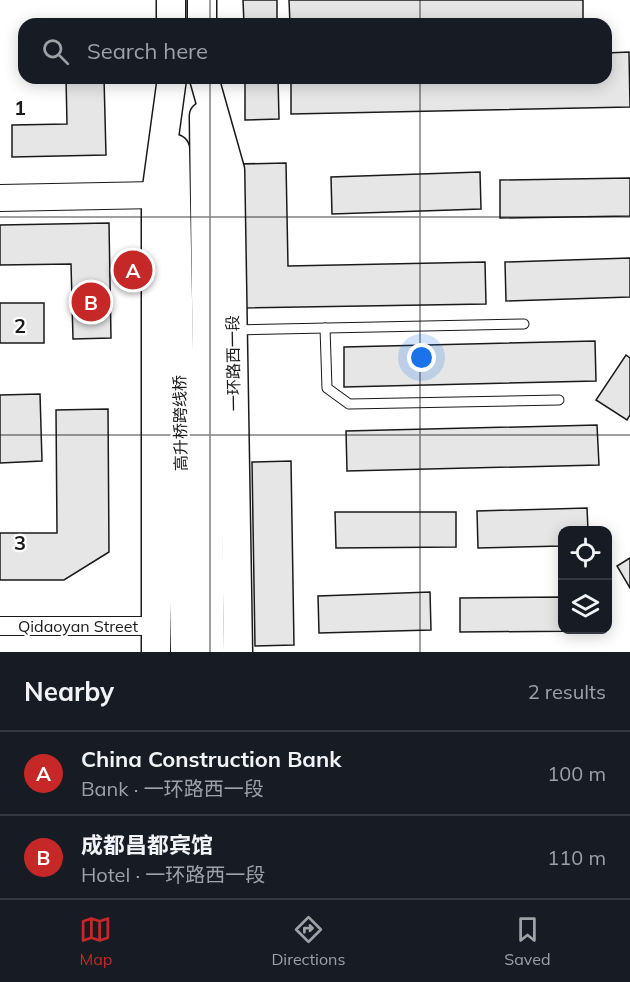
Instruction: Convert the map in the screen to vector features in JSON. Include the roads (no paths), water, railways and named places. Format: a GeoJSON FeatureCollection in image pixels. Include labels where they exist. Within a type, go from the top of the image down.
{"type":"FeatureCollection","features":[{"type":"Feature","properties":{"kind":"main road"},"geometry":{"type":"LineString","coordinates":[[171,0],[171,18]]}},
{"type":"Feature","properties":{"kind":"main road"},"geometry":{"type":"LineString","coordinates":[[202,0],[202,18]]}},
{"type":"Feature","properties":{"kind":"main road"},"geometry":{"type":"LineString","coordinates":[[156,639],[166,195],[172,84]]}},
{"type":"Feature","properties":{"kind":"main road","name":"高升桥跨线桥"},"geometry":{"type":"LineString","coordinates":[[203,84],[210,652]]}},
{"type":"Feature","properties":{"kind":"main road","name":"一环路西一段"},"geometry":{"type":"LineString","coordinates":[[205,84],[230,170],[238,652]]}},
{"type":"Feature","properties":{"kind":"main road","name":"高升桥跨线桥"},"geometry":{"type":"LineString","coordinates":[[166,195],[184,652]]}},
{"type":"Feature","properties":{"kind":"street"},"geometry":{"type":"LineString","coordinates":[[0,198],[166,195]]}},
{"type":"Feature","properties":{"kind":"street","name":"Qidaoyan Street"},"geometry":{"type":"LineString","coordinates":[[0,626],[156,639]]}},
{"type":"Feature","properties":{"kind":"lane"},"geometry":{"type":"LineString","coordinates":[[233,330],[524,324]]}},
{"type":"Feature","properties":{"kind":"lane"},"geometry":{"type":"LineString","coordinates":[[325,328],[327,388],[349,404],[559,400]]}},
{"type":"Feature","properties":{"kind":"place","name":"China Construction Bank"},"geometry":{"type":"Point","coordinates":[133,270]}},
{"type":"Feature","properties":{"kind":"place","name":"成都昌都宾馆"},"geometry":{"type":"Point","coordinates":[91,302]}}]}
